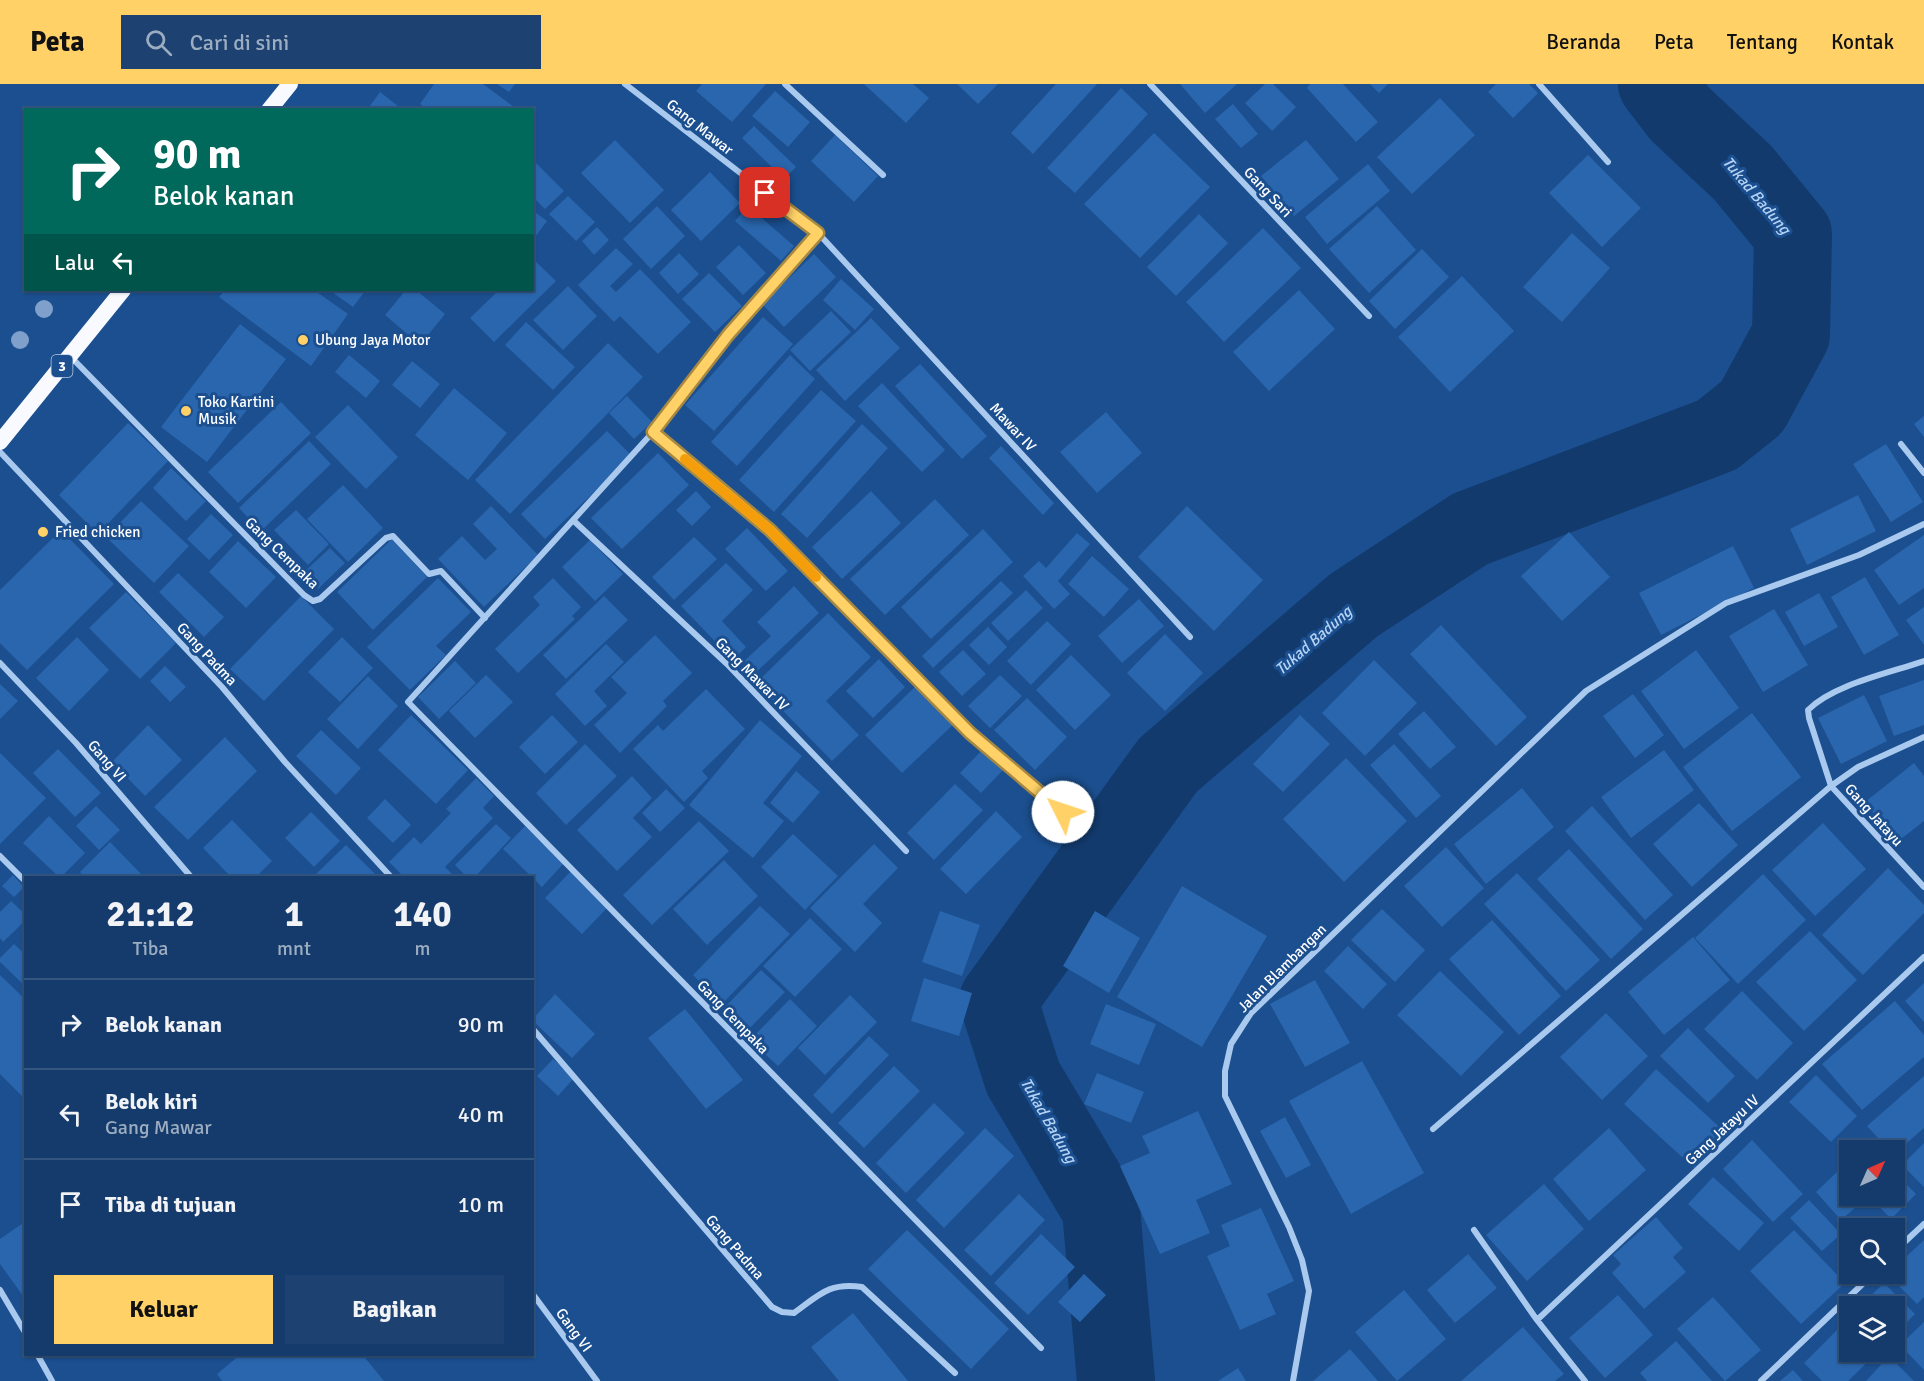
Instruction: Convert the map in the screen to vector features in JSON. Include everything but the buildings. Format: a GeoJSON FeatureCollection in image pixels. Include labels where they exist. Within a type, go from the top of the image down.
{"type":"FeatureCollection","features":[{"type":"Feature","properties":{"kind":"highway"},"geometry":{"type":"LineString","coordinates":[[271,108],[290,84]]}},
{"type":"Feature","properties":{"kind":"highway","name":"3"},"geometry":{"type":"LineString","coordinates":[[0,442],[122,291]]}},
{"type":"Feature","properties":{"kind":"street","name":"Gang Mawar"},"geometry":{"type":"LineString","coordinates":[[625,84],[818,233]]}},
{"type":"Feature","properties":{"kind":"street"},"geometry":{"type":"LineString","coordinates":[[785,84],[883,175]]}},
{"type":"Feature","properties":{"kind":"street","name":"Gang Sari"},"geometry":{"type":"LineString","coordinates":[[1150,84],[1369,316]]}},
{"type":"Feature","properties":{"kind":"street"},"geometry":{"type":"LineString","coordinates":[[1539,84],[1608,162]]}},
{"type":"Feature","properties":{"kind":"street"},"geometry":{"type":"LineString","coordinates":[[485,618],[575,522],[653,432],[728,335],[818,233]]}},
{"type":"Feature","properties":{"kind":"street","name":"Mawar IV"},"geometry":{"type":"LineString","coordinates":[[818,233],[1190,637]]}},
{"type":"Feature","properties":{"kind":"street","name":"Gang Cempaka"},"geometry":{"type":"LineString","coordinates":[[69,356],[304,595],[313,601],[320,599],[386,538],[393,536],[429,574],[441,571],[485,618],[408,702],[1041,1348]]}},
{"type":"Feature","properties":{"kind":"street"},"geometry":{"type":"LineString","coordinates":[[653,432],[770,530],[970,733],[1063,812]]}},
{"type":"Feature","properties":{"kind":"street"},"geometry":{"type":"LineString","coordinates":[[1901,444],[1924,473]]}},
{"type":"Feature","properties":{"kind":"street","name":"Gang Padma"},"geometry":{"type":"LineString","coordinates":[[0,452],[222,687],[285,762],[390,876]]}},
{"type":"Feature","properties":{"kind":"street","name":"Gang Mawar IV"},"geometry":{"type":"LineString","coordinates":[[575,522],[727,664],[906,850]]}},
{"type":"Feature","properties":{"kind":"street","name":"Jalan Blambangan"},"geometry":{"type":"LineString","coordinates":[[1293,1381],[1309,1291],[1302,1260],[1289,1227],[1225,1096],[1225,1071],[1231,1044],[1251,1013],[1586,691],[1726,603],[1859,555],[1924,524]]}},
{"type":"Feature","properties":{"kind":"street"},"geometry":{"type":"LineString","coordinates":[[1831,786],[1808,710],[1815,703],[1842,689],[1924,661]]}},
{"type":"Feature","properties":{"kind":"street","name":"Gang VI"},"geometry":{"type":"LineString","coordinates":[[0,663],[76,743],[190,876]]}},
{"type":"Feature","properties":{"kind":"street"},"geometry":{"type":"LineString","coordinates":[[1433,1129],[1831,786],[1858,767],[1924,737]]}},
{"type":"Feature","properties":{"kind":"street","name":"Gang Jatayu"},"geometry":{"type":"LineString","coordinates":[[1831,786],[1924,887]]}},
{"type":"Feature","properties":{"kind":"street"},"geometry":{"type":"LineString","coordinates":[[0,856],[24,880]]}},
{"type":"Feature","properties":{"kind":"street","name":"Gang Jatayu IV"},"geometry":{"type":"LineString","coordinates":[[1537,1320],[1924,957]]}},
{"type":"Feature","properties":{"kind":"street","name":"Gang Padma"},"geometry":{"type":"LineString","coordinates":[[534,1030],[772,1307],[794,1314],[827,1288],[846,1285],[862,1287],[956,1373]]}},
{"type":"Feature","properties":{"kind":"street"},"geometry":{"type":"LineString","coordinates":[[1905,1242],[1924,1224]]}},
{"type":"Feature","properties":{"kind":"street"},"geometry":{"type":"LineString","coordinates":[[1474,1230],[1537,1320],[1585,1381]]}},
{"type":"Feature","properties":{"kind":"street"},"geometry":{"type":"LineString","coordinates":[[1761,1381],[1863,1284]]}},
{"type":"Feature","properties":{"kind":"street"},"geometry":{"type":"LineString","coordinates":[[0,1290],[24,1331]]}},
{"type":"Feature","properties":{"kind":"street","name":"Gang VI"},"geometry":{"type":"LineString","coordinates":[[534,1296],[597,1381]]}},
{"type":"Feature","properties":{"kind":"street"},"geometry":{"type":"LineString","coordinates":[[38,1356],[52,1381]]}},
{"type":"Feature","properties":{"kind":"waterway","name":"Tukad Badung"},"geometry":{"type":"LineString","coordinates":[[1116,1381],[1101,1209],[1023,1078],[998,1000],[1168,765],[1354,605],[1470,529],[1717,435],[1752,407],[1791,335],[1793,234],[1743,173],[1680,114],[1657,84]]}},
{"type":"Feature","properties":{"kind":"slow traffic"},"geometry":{"type":"LineString","coordinates":[[685,459],[770,530],[816,577]]}},
{"type":"Feature","properties":{"kind":"place","name":"Ubung Jaya Motor"},"geometry":{"type":"Point","coordinates":[303,340]}},
{"type":"Feature","properties":{"kind":"place","name":"Toko Kartini Musik"},"geometry":{"type":"Point","coordinates":[186,411]}},
{"type":"Feature","properties":{"kind":"place","name":"Fried chicken"},"geometry":{"type":"Point","coordinates":[43,532]}},
{"type":"Feature","properties":{"kind":"route"},"geometry":{"type":"LineString","coordinates":[[765,193],[818,233],[728,335],[653,432],[770,530],[970,733],[1063,812]]}}]}
